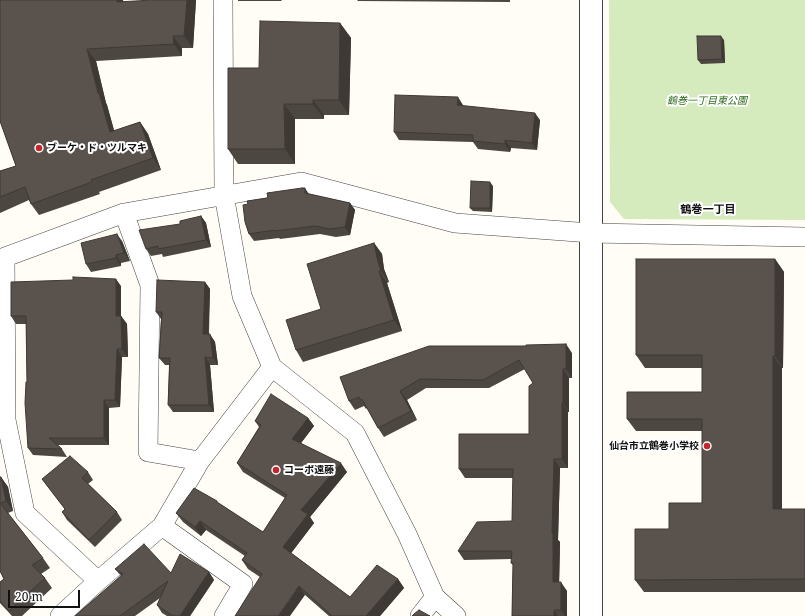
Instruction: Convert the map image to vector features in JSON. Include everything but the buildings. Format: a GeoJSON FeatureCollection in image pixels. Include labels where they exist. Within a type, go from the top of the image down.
{"type":"FeatureCollection","features":[{"type":"Feature","properties":{"kind":"street"},"geometry":{"type":"LineString","coordinates":[[223,0],[224,195],[242,296],[272,367],[356,433],[407,534],[435,597],[456,616]]}},
{"type":"Feature","properties":{"kind":"street"},"geometry":{"type":"LineString","coordinates":[[591,0],[591,616]]}},
{"type":"Feature","properties":{"kind":"street"},"geometry":{"type":"LineString","coordinates":[[98,581],[25,512],[6,420],[3,258],[124,213],[301,182],[455,223],[591,233],[805,237]]}},
{"type":"Feature","properties":{"kind":"street"},"geometry":{"type":"LineString","coordinates":[[124,213],[150,285],[148,452],[200,461]]}},
{"type":"Feature","properties":{"kind":"street"},"geometry":{"type":"LineString","coordinates":[[60,616],[162,526],[200,461],[272,367]]}},
{"type":"Feature","properties":{"kind":"street"},"geometry":{"type":"LineString","coordinates":[[162,526],[243,584],[224,616]]}},
{"type":"Feature","properties":{"kind":"street"},"geometry":{"type":"LineString","coordinates":[[420,616],[435,597]]}},
{"type":"Feature","properties":{"kind":"green space","name":"鶴巻一丁目東公園"},"geometry":{"type":"Polygon","coordinates":[[[609,0],[805,0],[805,220],[624,219],[610,202],[609,0]]]}},
{"type":"Feature","properties":{"kind":"place","name":"ブーケ・ド・ツルマキ"},"geometry":{"type":"Point","coordinates":[39,148]}},
{"type":"Feature","properties":{"kind":"place","name":"仙台市立鶴巻小学校"},"geometry":{"type":"Point","coordinates":[707,446]}},
{"type":"Feature","properties":{"kind":"place","name":"コーポ遠藤"},"geometry":{"type":"Point","coordinates":[276,470]}},
{"type":"Feature","properties":{"kind":"district","name":"鶴巻一丁目"},"geometry":{"type":"Point","coordinates":[708,210]}}]}
